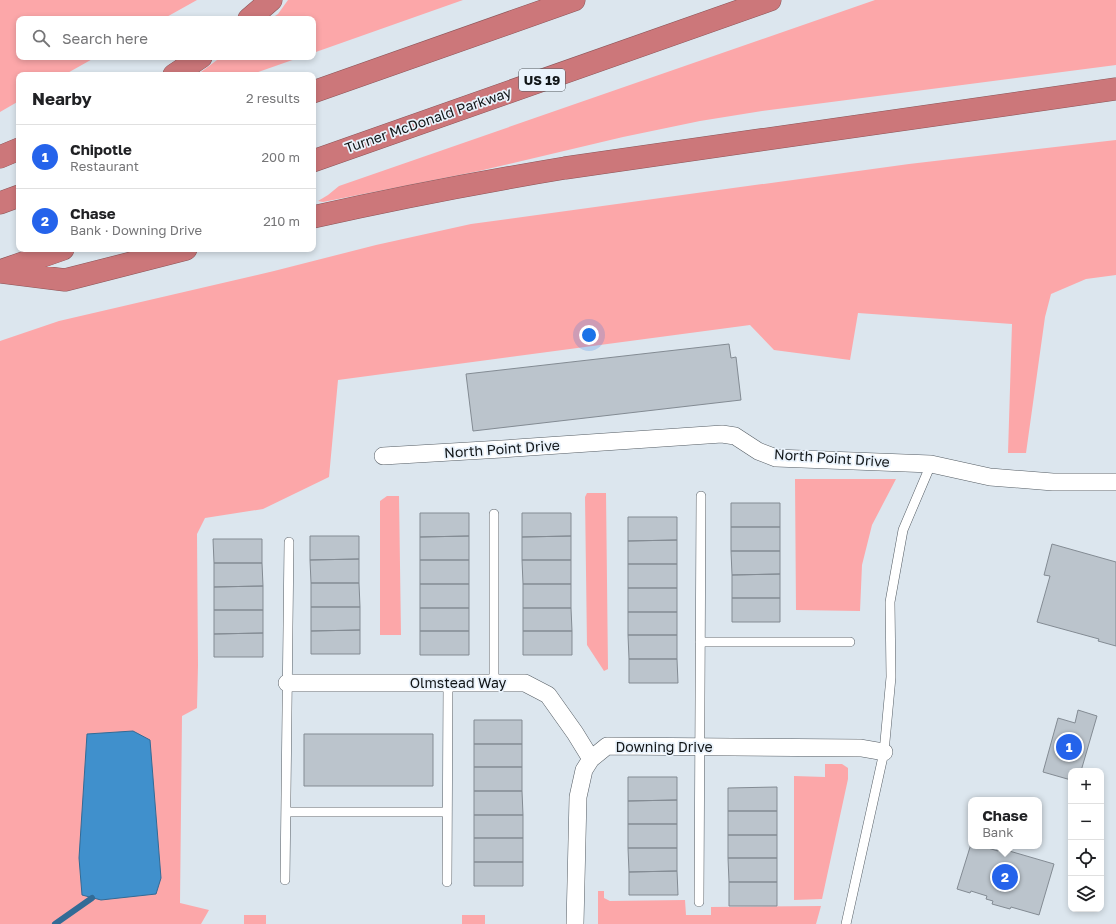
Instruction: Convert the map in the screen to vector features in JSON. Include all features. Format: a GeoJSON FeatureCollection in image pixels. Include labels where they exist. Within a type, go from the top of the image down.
{"type":"FeatureCollection","features":[{"type":"Feature","properties":{"kind":"highway"},"geometry":{"type":"LineString","coordinates":[[252,16],[271,0]]}},
{"type":"Feature","properties":{"kind":"highway"},"geometry":{"type":"LineString","coordinates":[[316,91],[574,0]]}},
{"type":"Feature","properties":{"kind":"highway","name":"Turner McDonald Parkway"},"geometry":{"type":"LineString","coordinates":[[316,160],[770,0]]}},
{"type":"Feature","properties":{"kind":"highway"},"geometry":{"type":"LineString","coordinates":[[178,72],[196,60]]}},
{"type":"Feature","properties":{"kind":"highway"},"geometry":{"type":"LineString","coordinates":[[316,217],[420,194],[491,180],[565,168],[1116,89]]}},
{"type":"Feature","properties":{"kind":"highway"},"geometry":{"type":"LineString","coordinates":[[0,157],[16,150]]}},
{"type":"Feature","properties":{"kind":"highway"},"geometry":{"type":"LineString","coordinates":[[0,203],[16,197]]}},
{"type":"Feature","properties":{"kind":"highway"},"geometry":{"type":"LineString","coordinates":[[0,271],[54,252]]}},
{"type":"Feature","properties":{"kind":"highway"},"geometry":{"type":"LineString","coordinates":[[0,271],[65,280],[174,252]]}},
{"type":"Feature","properties":{"kind":"street","name":"North Point Drive"},"geometry":{"type":"LineString","coordinates":[[384,456],[722,434],[735,436],[758,451],[776,458],[931,464],[990,476],[1053,482],[1116,482]]}},
{"type":"Feature","properties":{"kind":"street","name":"Olmstead Way"},"geometry":{"type":"LineString","coordinates":[[287,683],[524,683],[548,696],[575,733],[591,759]]}},
{"type":"Feature","properties":{"kind":"street","name":"Downing Drive"},"geometry":{"type":"LineString","coordinates":[[575,924],[578,796],[584,770],[591,759],[607,746],[861,748],[884,752]]}},
{"type":"Feature","properties":{"kind":"lane"},"geometry":{"type":"LineString","coordinates":[[846,924],[884,752],[891,677],[890,602],[903,530],[931,464]]}},
{"type":"Feature","properties":{"kind":"lane"},"geometry":{"type":"LineString","coordinates":[[699,902],[700,496]]}},
{"type":"Feature","properties":{"kind":"lane"},"geometry":{"type":"LineString","coordinates":[[494,514],[494,683]]}},
{"type":"Feature","properties":{"kind":"lane"},"geometry":{"type":"LineString","coordinates":[[285,880],[289,542]]}},
{"type":"Feature","properties":{"kind":"lane"},"geometry":{"type":"LineString","coordinates":[[700,642],[850,642]]}},
{"type":"Feature","properties":{"kind":"lane"},"geometry":{"type":"LineString","coordinates":[[447,882],[448,683]]}},
{"type":"Feature","properties":{"kind":"lane"},"geometry":{"type":"LineString","coordinates":[[286,812],[447,812]]}},
{"type":"Feature","properties":{"kind":"shaded area"},"geometry":{"type":"Polygon","coordinates":[[[0,0],[197,0],[168,16],[16,16],[16,60],[91,60],[69,72],[16,72],[16,103],[0,112],[0,0]]]}},
{"type":"Feature","properties":{"kind":"shaded area"},"geometry":{"type":"Polygon","coordinates":[[[288,0],[463,0],[316,52],[316,16],[275,16],[288,0]]]}},
{"type":"Feature","properties":{"kind":"shaded area"},"geometry":{"type":"Polygon","coordinates":[[[875,0],[1116,0],[1116,65],[762,111],[700,121],[623,137],[479,171],[323,202],[318,201],[339,186],[875,0]]]}},
{"type":"Feature","properties":{"kind":"shaded area"},"geometry":{"type":"Polygon","coordinates":[[[217,60],[292,60],[258,72],[201,72],[217,60]]]}},
{"type":"Feature","properties":{"kind":"shaded area"},"geometry":{"type":"Polygon","coordinates":[[[1116,140],[1116,275],[1086,279],[1051,294],[1045,317],[1026,453],[1008,453],[1012,324],[858,313],[850,360],[774,350],[750,325],[338,380],[329,477],[263,509],[205,518],[197,534],[197,708],[182,716],[180,903],[209,910],[201,924],[0,924],[0,341],[59,321],[274,271],[376,245],[471,224],[909,164],[1116,140]]]}},
{"type":"Feature","properties":{"kind":"shaded area"},"geometry":{"type":"Polygon","coordinates":[[[795,479],[896,479],[872,525],[862,565],[860,611],[796,610],[795,479]]]}},
{"type":"Feature","properties":{"kind":"shaded area"},"geometry":{"type":"Polygon","coordinates":[[[587,493],[606,493],[608,669],[604,671],[587,645],[585,497],[587,493]]]}},
{"type":"Feature","properties":{"kind":"shaded area"},"geometry":{"type":"Polygon","coordinates":[[[387,496],[399,496],[401,635],[380,635],[380,501],[387,496]]]}},
{"type":"Feature","properties":{"kind":"shaded area"},"geometry":{"type":"Polygon","coordinates":[[[825,764],[842,764],[848,768],[848,779],[822,899],[794,900],[794,776],[825,777],[825,764]]]}},
{"type":"Feature","properties":{"kind":"shaded area"},"geometry":{"type":"Polygon","coordinates":[[[598,891],[604,891],[604,898],[610,901],[685,900],[686,915],[711,915],[711,907],[821,906],[816,924],[598,924],[598,891]]]}},
{"type":"Feature","properties":{"kind":"shaded area"},"geometry":{"type":"Polygon","coordinates":[[[244,915],[266,915],[266,924],[244,924],[244,915]]]}},
{"type":"Feature","properties":{"kind":"shaded area"},"geometry":{"type":"Polygon","coordinates":[[[462,915],[485,915],[485,924],[462,924],[462,915]]]}},
{"type":"Feature","properties":{"kind":"water"},"geometry":{"type":"Polygon","coordinates":[[[133,731],[150,740],[161,878],[156,894],[101,900],[82,895],[79,858],[87,734],[133,731]]]}},
{"type":"Feature","properties":{"kind":"building"},"geometry":{"type":"Polygon","coordinates":[[[729,344],[731,358],[736,357],[741,400],[473,431],[466,374],[729,344]]]}},
{"type":"Feature","properties":{"kind":"building"},"geometry":{"type":"Polygon","coordinates":[[[731,503],[780,503],[780,527],[731,527],[731,503]]]}},
{"type":"Feature","properties":{"kind":"building"},"geometry":{"type":"Polygon","coordinates":[[[420,513],[469,513],[469,536],[420,537],[420,513]]]}},
{"type":"Feature","properties":{"kind":"building"},"geometry":{"type":"Polygon","coordinates":[[[522,513],[571,513],[571,536],[522,537],[522,513]]]}},
{"type":"Feature","properties":{"kind":"building"},"geometry":{"type":"Polygon","coordinates":[[[628,517],[677,517],[677,540],[628,541],[628,517]]]}},
{"type":"Feature","properties":{"kind":"building"},"geometry":{"type":"Polygon","coordinates":[[[731,527],[780,527],[780,551],[731,551],[731,527]]]}},
{"type":"Feature","properties":{"kind":"building"},"geometry":{"type":"Polygon","coordinates":[[[310,536],[359,536],[359,559],[310,560],[310,536]]]}},
{"type":"Feature","properties":{"kind":"building"},"geometry":{"type":"Polygon","coordinates":[[[469,536],[469,560],[420,560],[420,537],[469,536]]]}},
{"type":"Feature","properties":{"kind":"building"},"geometry":{"type":"Polygon","coordinates":[[[571,536],[571,560],[522,560],[522,537],[571,536]]]}},
{"type":"Feature","properties":{"kind":"building"},"geometry":{"type":"Polygon","coordinates":[[[213,539],[262,539],[262,563],[214,563],[213,539]]]}},
{"type":"Feature","properties":{"kind":"building"},"geometry":{"type":"Polygon","coordinates":[[[677,540],[677,564],[628,564],[628,541],[677,540]]]}},
{"type":"Feature","properties":{"kind":"building"},"geometry":{"type":"Polygon","coordinates":[[[1052,544],[1116,562],[1116,646],[1098,641],[1099,639],[1037,622],[1050,576],[1044,575],[1052,544]]]}},
{"type":"Feature","properties":{"kind":"building"},"geometry":{"type":"Polygon","coordinates":[[[731,551],[780,551],[780,574],[732,575],[731,551]]]}},
{"type":"Feature","properties":{"kind":"building"},"geometry":{"type":"Polygon","coordinates":[[[359,559],[359,583],[311,583],[310,560],[359,559]]]}},
{"type":"Feature","properties":{"kind":"building"},"geometry":{"type":"Polygon","coordinates":[[[420,560],[469,560],[469,584],[420,584],[420,560]]]}},
{"type":"Feature","properties":{"kind":"building"},"geometry":{"type":"Polygon","coordinates":[[[522,560],[571,560],[571,584],[523,584],[522,560]]]}},
{"type":"Feature","properties":{"kind":"building"},"geometry":{"type":"Polygon","coordinates":[[[214,563],[262,563],[263,586],[214,587],[214,563]]]}},
{"type":"Feature","properties":{"kind":"building"},"geometry":{"type":"Polygon","coordinates":[[[628,564],[677,564],[677,588],[628,588],[628,564]]]}},
{"type":"Feature","properties":{"kind":"building"},"geometry":{"type":"Polygon","coordinates":[[[780,574],[780,598],[732,598],[732,575],[780,574]]]}},
{"type":"Feature","properties":{"kind":"building"},"geometry":{"type":"Polygon","coordinates":[[[311,583],[359,583],[360,607],[311,607],[311,583]]]}},
{"type":"Feature","properties":{"kind":"building"},"geometry":{"type":"Polygon","coordinates":[[[420,584],[469,584],[469,608],[420,608],[420,584]]]}},
{"type":"Feature","properties":{"kind":"building"},"geometry":{"type":"Polygon","coordinates":[[[523,584],[571,584],[571,608],[523,608],[523,584]]]}},
{"type":"Feature","properties":{"kind":"building"},"geometry":{"type":"Polygon","coordinates":[[[263,586],[263,610],[214,610],[214,587],[263,586]]]}},
{"type":"Feature","properties":{"kind":"building"},"geometry":{"type":"Polygon","coordinates":[[[628,588],[677,588],[677,612],[628,612],[628,588]]]}},
{"type":"Feature","properties":{"kind":"building"},"geometry":{"type":"Polygon","coordinates":[[[732,598],[780,598],[780,622],[732,622],[732,598]]]}},
{"type":"Feature","properties":{"kind":"building"},"geometry":{"type":"Polygon","coordinates":[[[311,607],[360,607],[360,630],[311,631],[311,607]]]}},
{"type":"Feature","properties":{"kind":"building"},"geometry":{"type":"Polygon","coordinates":[[[420,608],[469,608],[469,631],[420,631],[420,608]]]}},
{"type":"Feature","properties":{"kind":"building"},"geometry":{"type":"Polygon","coordinates":[[[523,608],[571,608],[572,631],[523,631],[523,608]]]}},
{"type":"Feature","properties":{"kind":"building"},"geometry":{"type":"Polygon","coordinates":[[[214,610],[263,610],[263,633],[214,634],[214,610]]]}},
{"type":"Feature","properties":{"kind":"building"},"geometry":{"type":"Polygon","coordinates":[[[628,612],[677,612],[677,635],[628,635],[628,612]]]}},
{"type":"Feature","properties":{"kind":"building"},"geometry":{"type":"Polygon","coordinates":[[[360,630],[360,654],[311,654],[311,631],[360,630]]]}},
{"type":"Feature","properties":{"kind":"building"},"geometry":{"type":"Polygon","coordinates":[[[420,631],[469,631],[469,655],[420,655],[420,631]]]}},
{"type":"Feature","properties":{"kind":"building"},"geometry":{"type":"Polygon","coordinates":[[[523,631],[572,631],[572,655],[523,655],[523,631]]]}},
{"type":"Feature","properties":{"kind":"building"},"geometry":{"type":"Polygon","coordinates":[[[263,633],[263,657],[214,657],[214,634],[263,633]]]}},
{"type":"Feature","properties":{"kind":"building"},"geometry":{"type":"Polygon","coordinates":[[[628,635],[677,635],[677,659],[629,659],[628,635]]]}},
{"type":"Feature","properties":{"kind":"building"},"geometry":{"type":"Polygon","coordinates":[[[629,659],[677,659],[678,683],[629,683],[629,659]]]}},
{"type":"Feature","properties":{"kind":"building"},"geometry":{"type":"Polygon","coordinates":[[[1078,710],[1097,716],[1082,768],[1068,768],[1068,779],[1043,772],[1058,718],[1075,723],[1078,710]]]}},
{"type":"Feature","properties":{"kind":"building"},"geometry":{"type":"Polygon","coordinates":[[[474,720],[522,720],[522,744],[474,744],[474,720]]]}},
{"type":"Feature","properties":{"kind":"building"},"geometry":{"type":"Polygon","coordinates":[[[304,734],[433,734],[433,786],[304,786],[304,734]]]}},
{"type":"Feature","properties":{"kind":"building"},"geometry":{"type":"Polygon","coordinates":[[[474,744],[522,744],[522,767],[474,767],[474,744]]]}},
{"type":"Feature","properties":{"kind":"building"},"geometry":{"type":"Polygon","coordinates":[[[474,767],[522,767],[522,791],[474,791],[474,767]]]}},
{"type":"Feature","properties":{"kind":"building"},"geometry":{"type":"Polygon","coordinates":[[[628,777],[677,777],[677,800],[628,801],[628,777]]]}},
{"type":"Feature","properties":{"kind":"building"},"geometry":{"type":"Polygon","coordinates":[[[777,787],[777,811],[728,811],[728,788],[777,787]]]}},
{"type":"Feature","properties":{"kind":"building"},"geometry":{"type":"Polygon","coordinates":[[[474,791],[522,791],[523,815],[474,815],[474,791]]]}},
{"type":"Feature","properties":{"kind":"building"},"geometry":{"type":"Polygon","coordinates":[[[677,800],[677,824],[628,824],[628,801],[677,800]]]}},
{"type":"Feature","properties":{"kind":"building"},"geometry":{"type":"Polygon","coordinates":[[[728,811],[777,811],[777,835],[728,835],[728,811]]]}},
{"type":"Feature","properties":{"kind":"building"},"geometry":{"type":"Polygon","coordinates":[[[474,815],[523,815],[523,838],[474,838],[474,815]]]}},
{"type":"Feature","properties":{"kind":"building"},"geometry":{"type":"Polygon","coordinates":[[[628,824],[677,824],[677,848],[628,848],[628,824]]]}},
{"type":"Feature","properties":{"kind":"building"},"geometry":{"type":"Polygon","coordinates":[[[728,835],[777,835],[777,858],[728,858],[728,835]]]}},
{"type":"Feature","properties":{"kind":"building"},"geometry":{"type":"Polygon","coordinates":[[[474,838],[523,838],[523,862],[474,862],[474,838]]]}},
{"type":"Feature","properties":{"kind":"building"},"geometry":{"type":"Polygon","coordinates":[[[628,848],[677,848],[677,871],[629,872],[628,848]]]}},
{"type":"Feature","properties":{"kind":"building"},"geometry":{"type":"Polygon","coordinates":[[[969,849],[991,849],[998,851],[999,849],[1002,849],[1054,864],[1039,915],[1011,907],[1010,909],[992,904],[993,901],[986,899],[987,896],[971,891],[970,893],[957,889],[969,849]]]}},
{"type":"Feature","properties":{"kind":"building"},"geometry":{"type":"Polygon","coordinates":[[[728,858],[777,858],[777,882],[729,882],[728,858]]]}},
{"type":"Feature","properties":{"kind":"building"},"geometry":{"type":"Polygon","coordinates":[[[474,862],[523,862],[523,886],[474,886],[474,862]]]}},
{"type":"Feature","properties":{"kind":"building"},"geometry":{"type":"Polygon","coordinates":[[[677,871],[678,895],[629,895],[629,872],[677,871]]]}},
{"type":"Feature","properties":{"kind":"building"},"geometry":{"type":"Polygon","coordinates":[[[729,882],[777,882],[777,906],[729,906],[729,882]]]}},
{"type":"Feature","properties":{"kind":"waterway"},"geometry":{"type":"LineString","coordinates":[[55,924],[92,898]]}},
{"type":"Feature","properties":{"kind":"place","name":"Chipotle"},"geometry":{"type":"Point","coordinates":[1069,747]}},
{"type":"Feature","properties":{"kind":"place","name":"Chase"},"geometry":{"type":"Point","coordinates":[1005,877]}}]}
